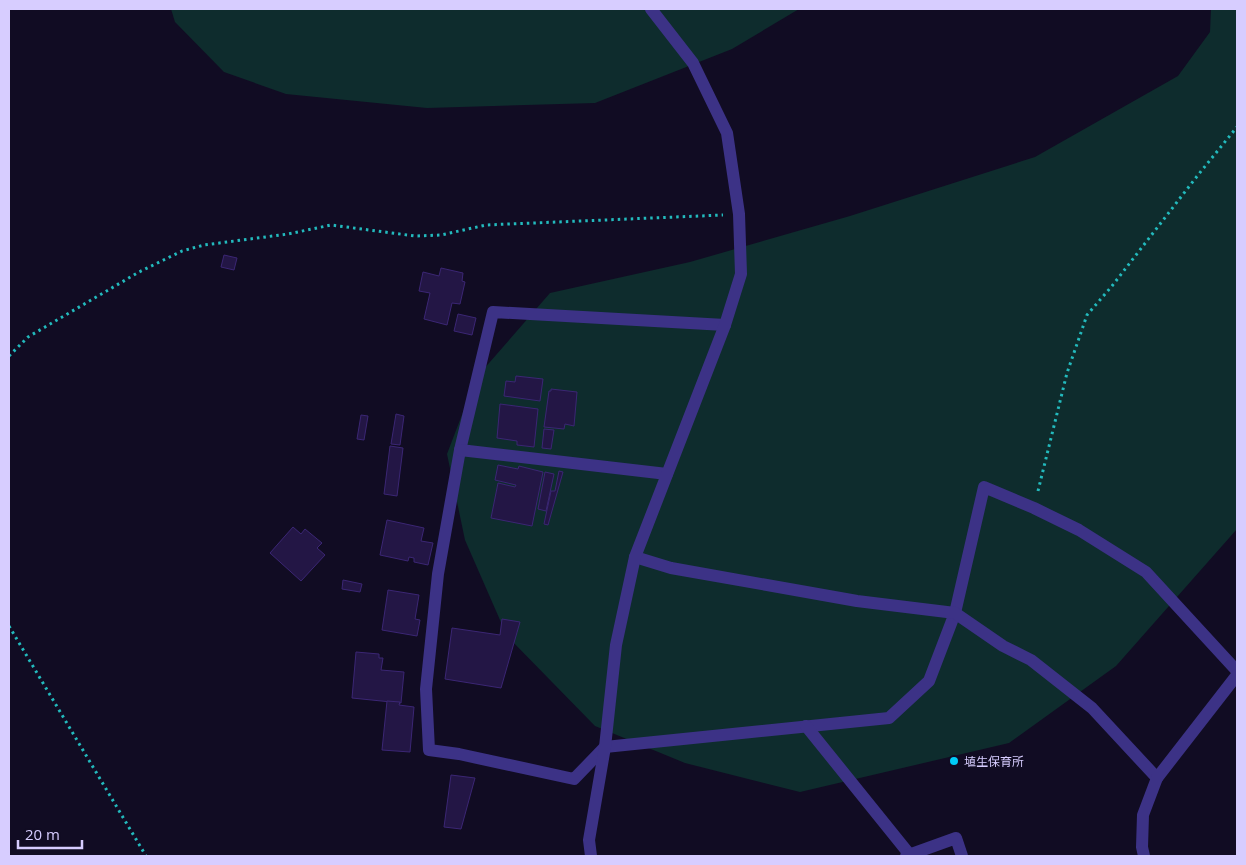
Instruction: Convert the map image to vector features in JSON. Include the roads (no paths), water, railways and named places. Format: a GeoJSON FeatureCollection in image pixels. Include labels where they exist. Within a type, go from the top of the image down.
{"type":"FeatureCollection","features":[{"type":"Feature","properties":{"kind":"street"},"geometry":{"type":"LineString","coordinates":[[592,856],[589,840],[605,747],[616,645],[635,557],[725,325],[741,274],[739,214],[727,133],[693,63],[651,9]]}},
{"type":"Feature","properties":{"kind":"street"},"geometry":{"type":"LineString","coordinates":[[725,325],[493,312],[460,450],[437,583],[426,689],[429,750],[459,754],[574,779],[605,747],[889,718],[929,681],[955,613],[984,487],[1079,530],[1146,572],[1237,673],[1157,778],[1143,815],[1142,847],[1144,856]]}},
{"type":"Feature","properties":{"kind":"street"},"geometry":{"type":"LineString","coordinates":[[460,450],[667,474]]}},
{"type":"Feature","properties":{"kind":"street"},"geometry":{"type":"LineString","coordinates":[[635,557],[671,568],[847,599],[955,613],[1003,646],[1031,660],[1092,708],[1157,778]]}},
{"type":"Feature","properties":{"kind":"street"},"geometry":{"type":"LineString","coordinates":[[806,726],[908,856],[956,838],[962,856]]}},
{"type":"Feature","properties":{"kind":"place","name":"埴生保育所"},"geometry":{"type":"Point","coordinates":[954,761]}}]}
